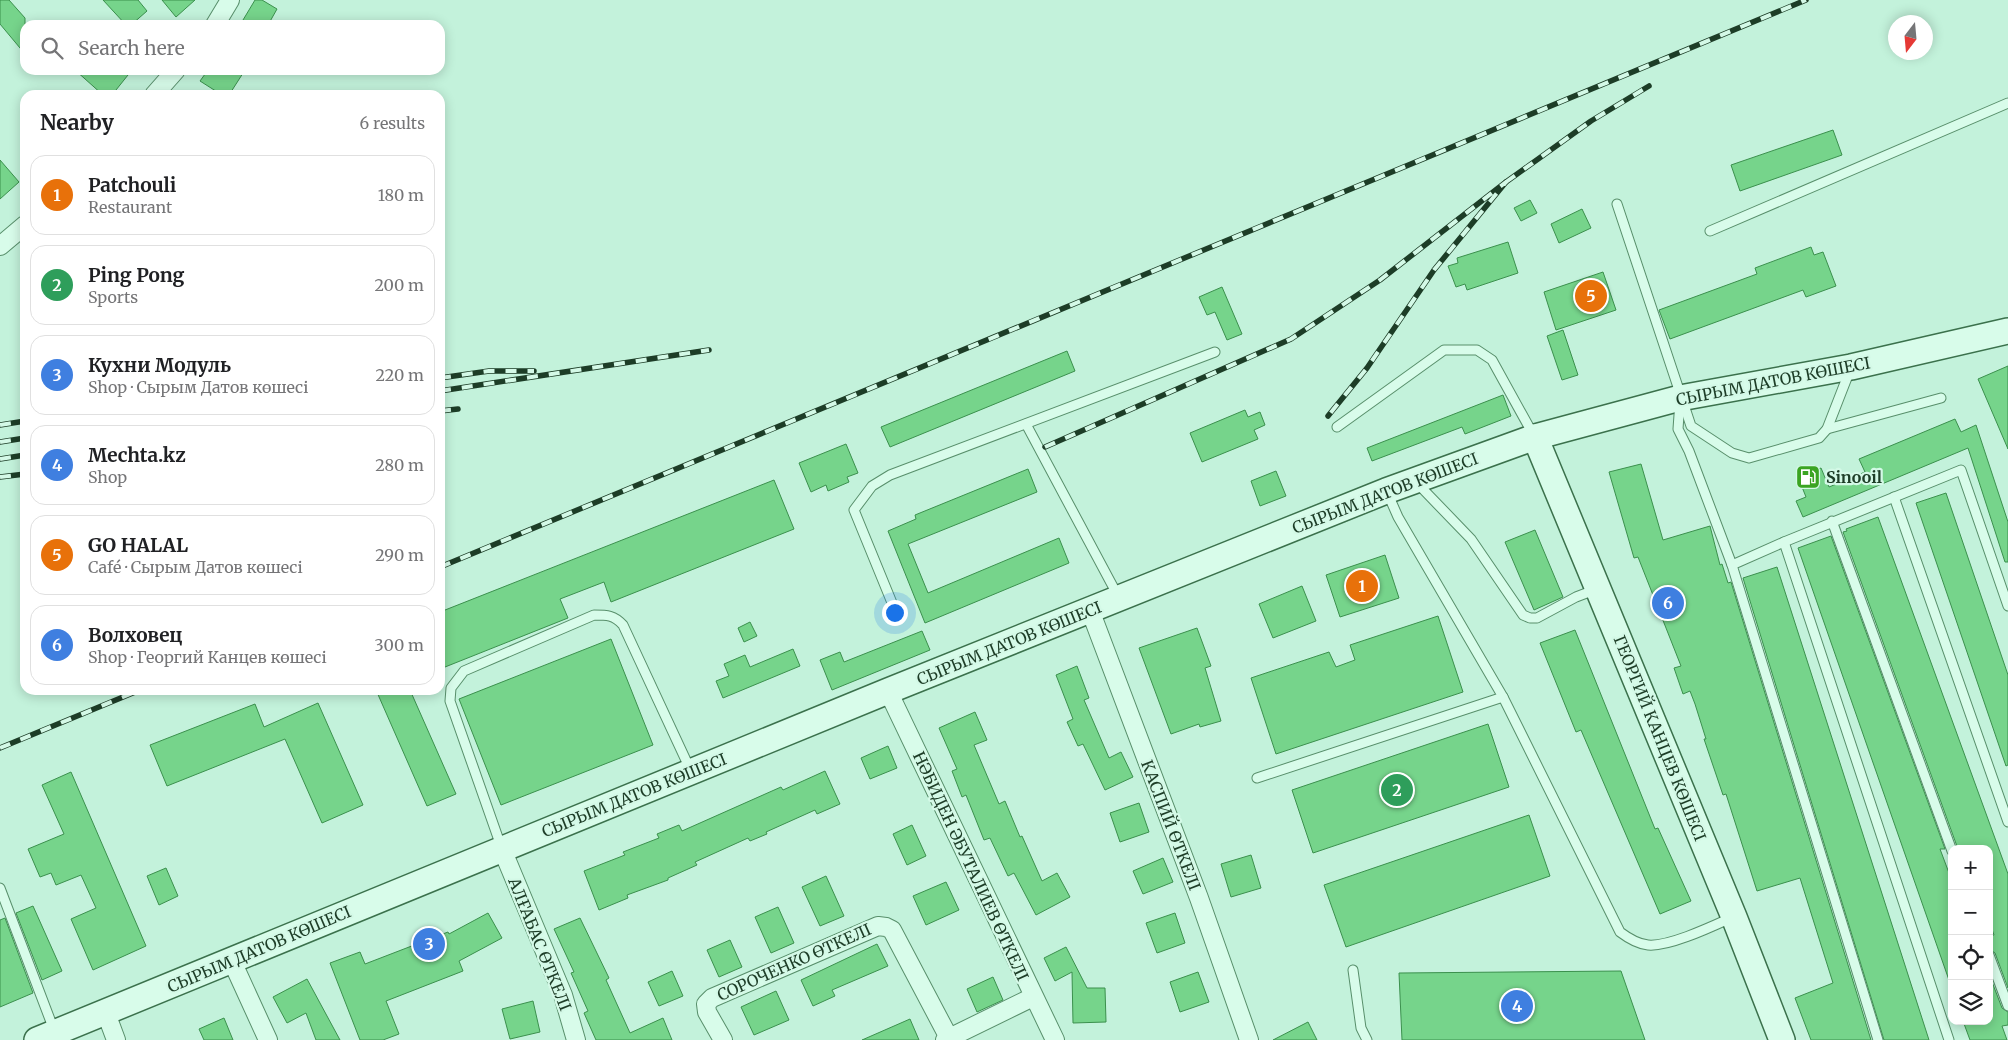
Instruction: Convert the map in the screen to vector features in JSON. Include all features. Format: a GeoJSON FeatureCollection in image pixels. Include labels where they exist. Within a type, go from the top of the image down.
{"type":"FeatureCollection","features":[{"type":"Feature","properties":{"kind":"main road","name":"СЫРЫМ ДАТОВ КӨШЕСІ"},"geometry":{"type":"LineString","coordinates":[[46,1036],[1119,598],[1386,491],[1535,437],[1680,398],[1851,367],[2008,331]]}},
{"type":"Feature","properties":{"kind":"main road","name":"ГЕОРГИЙ КАНЦЕВ КӨШЕСІ"},"geometry":{"type":"LineString","coordinates":[[1535,437],[1734,917],[1782,1040]]}},
{"type":"Feature","properties":{"kind":"street"},"geometry":{"type":"LineString","coordinates":[[218,20],[230,0]]}},
{"type":"Feature","properties":{"kind":"street"},"geometry":{"type":"LineString","coordinates":[[158,90],[172,75]]}},
{"type":"Feature","properties":{"kind":"street"},"geometry":{"type":"LineString","coordinates":[[0,246],[20,229]]}},
{"type":"Feature","properties":{"kind":"street","name":"КАСПИЙ ӨТКЕЛІ"},"geometry":{"type":"LineString","coordinates":[[1090,610],[1199,898],[1250,1040]]}},
{"type":"Feature","properties":{"kind":"street","name":"НӘБИДЕН ӘБУТАЛИЕВ ӨТКЕЛІ"},"geometry":{"type":"LineString","coordinates":[[888,691],[1055,1040]]}},
{"type":"Feature","properties":{"kind":"street","name":"АЛҒАБАС ӨТКЕЛІ"},"geometry":{"type":"LineString","coordinates":[[502,849],[563,995],[576,1040]]}},
{"type":"Feature","properties":{"kind":"street","name":"СОРОЧЕНКО ӨТКЕЛІ"},"geometry":{"type":"LineString","coordinates":[[723,1040],[707,1012],[706,1004],[712,998],[878,926],[892,930],[947,1039]]}},
{"type":"Feature","properties":{"kind":"street"},"geometry":{"type":"LineString","coordinates":[[231,959],[268,1040]]}},
{"type":"Feature","properties":{"kind":"street"},"geometry":{"type":"LineString","coordinates":[[947,1039],[1033,997]]}},
{"type":"Feature","properties":{"kind":"street"},"geometry":{"type":"LineString","coordinates":[[106,1013],[116,1040]]}},
{"type":"Feature","properties":{"kind":"lane"},"geometry":{"type":"LineString","coordinates":[[1710,231],[2008,103]]}},
{"type":"Feature","properties":{"kind":"lane"},"geometry":{"type":"LineString","coordinates":[[1617,204],[1680,398],[1691,426],[1732,453],[1750,458],[1819,438],[1827,429],[1851,367]]}},
{"type":"Feature","properties":{"kind":"lane"},"geometry":{"type":"LineString","coordinates":[[1338,427],[1444,350],[1477,350],[1492,360],[1535,437]]}},
{"type":"Feature","properties":{"kind":"lane"},"geometry":{"type":"LineString","coordinates":[[897,615],[854,510],[872,486],[890,475],[1215,352]]}},
{"type":"Feature","properties":{"kind":"lane"},"geometry":{"type":"LineString","coordinates":[[1680,398],[1678,430],[1689,451],[1732,565],[1878,1040]]}},
{"type":"Feature","properties":{"kind":"lane"},"geometry":{"type":"LineString","coordinates":[[1827,429],[1941,398]]}},
{"type":"Feature","properties":{"kind":"lane"},"geometry":{"type":"LineString","coordinates":[[1026,424],[1119,598]]}},
{"type":"Feature","properties":{"kind":"lane"},"geometry":{"type":"LineString","coordinates":[[1732,565],[1832,521],[1961,470],[2008,606]]}},
{"type":"Feature","properties":{"kind":"lane"},"geometry":{"type":"LineString","coordinates":[[1415,481],[1471,540],[1524,615],[1530,618],[1537,618],[1576,597],[1598,589]]}},
{"type":"Feature","properties":{"kind":"lane"},"geometry":{"type":"LineString","coordinates":[[1386,491],[1398,517],[1503,697],[1620,932],[1632,940],[1648,945],[1663,944],[1734,917]]}},
{"type":"Feature","properties":{"kind":"lane"},"geometry":{"type":"LineString","coordinates":[[1894,497],[2008,822]]}},
{"type":"Feature","properties":{"kind":"lane"},"geometry":{"type":"LineString","coordinates":[[1832,521],[1950,845]]}},
{"type":"Feature","properties":{"kind":"lane"},"geometry":{"type":"LineString","coordinates":[[1784,542],[1949,1040]]}},
{"type":"Feature","properties":{"kind":"lane"},"geometry":{"type":"LineString","coordinates":[[502,849],[450,701],[451,688],[464,672],[594,615],[610,615],[617,618],[623,625],[691,772]]}},
{"type":"Feature","properties":{"kind":"lane"},"geometry":{"type":"LineString","coordinates":[[1257,778],[1503,697]]}},
{"type":"Feature","properties":{"kind":"lane"},"geometry":{"type":"LineString","coordinates":[[0,888],[46,1036]]}},
{"type":"Feature","properties":{"kind":"lane"},"geometry":{"type":"LineString","coordinates":[[1993,966],[2008,1006]]}},
{"type":"Feature","properties":{"kind":"lane"},"geometry":{"type":"LineString","coordinates":[[1353,970],[1361,1028],[1366,1040]]}},
{"type":"Feature","properties":{"kind":"building"},"geometry":{"type":"Polygon","coordinates":[[[0,0],[9,0],[25,18],[25,20],[20,20],[20,48],[0,24],[0,0]]]}},
{"type":"Feature","properties":{"kind":"building"},"geometry":{"type":"Polygon","coordinates":[[[103,0],[138,0],[147,11],[137,20],[121,20],[103,0]]]}},
{"type":"Feature","properties":{"kind":"building"},"geometry":{"type":"Polygon","coordinates":[[[162,0],[195,0],[176,17],[162,0]]]}},
{"type":"Feature","properties":{"kind":"building"},"geometry":{"type":"Polygon","coordinates":[[[255,0],[262,0],[277,9],[271,20],[243,20],[255,0]]]}},
{"type":"Feature","properties":{"kind":"building"},"geometry":{"type":"Polygon","coordinates":[[[81,75],[128,75],[116,90],[97,90],[81,75]]]}},
{"type":"Feature","properties":{"kind":"building"},"geometry":{"type":"Polygon","coordinates":[[[204,75],[242,75],[232,90],[214,90],[200,81],[204,75]]]}},
{"type":"Feature","properties":{"kind":"building"},"geometry":{"type":"Polygon","coordinates":[[[1833,130],[1842,155],[1740,191],[1731,165],[1833,130]]]}},
{"type":"Feature","properties":{"kind":"building"},"geometry":{"type":"Polygon","coordinates":[[[0,160],[19,182],[0,199],[0,160]]]}},
{"type":"Feature","properties":{"kind":"building"},"geometry":{"type":"Polygon","coordinates":[[[1530,200],[1537,213],[1521,221],[1514,208],[1530,200]]]}},
{"type":"Feature","properties":{"kind":"building"},"geometry":{"type":"Polygon","coordinates":[[[1582,209],[1591,228],[1559,243],[1551,224],[1582,209]]]}},
{"type":"Feature","properties":{"kind":"building"},"geometry":{"type":"Polygon","coordinates":[[[1508,242],[1518,273],[1467,290],[1465,284],[1456,287],[1448,266],[1458,263],[1457,258],[1508,242]]]}},
{"type":"Feature","properties":{"kind":"building"},"geometry":{"type":"Polygon","coordinates":[[[1811,247],[1814,255],[1823,252],[1836,286],[1806,297],[1803,290],[1670,339],[1659,310],[1757,274],[1755,268],[1811,247]]]}},
{"type":"Feature","properties":{"kind":"building"},"geometry":{"type":"Polygon","coordinates":[[[1603,272],[1616,310],[1556,330],[1544,292],[1603,272]]]}},
{"type":"Feature","properties":{"kind":"building"},"geometry":{"type":"Polygon","coordinates":[[[1222,287],[1242,334],[1227,340],[1215,312],[1207,315],[1199,297],[1222,287]]]}},
{"type":"Feature","properties":{"kind":"building"},"geometry":{"type":"Polygon","coordinates":[[[1563,330],[1578,375],[1562,380],[1547,336],[1563,330]]]}},
{"type":"Feature","properties":{"kind":"building"},"geometry":{"type":"Polygon","coordinates":[[[1067,351],[1075,371],[890,447],[881,427],[1067,351]]]}},
{"type":"Feature","properties":{"kind":"building"},"geometry":{"type":"Polygon","coordinates":[[[2008,366],[2008,449],[1978,379],[2008,366]]]}},
{"type":"Feature","properties":{"kind":"building"},"geometry":{"type":"Polygon","coordinates":[[[1503,395],[1511,416],[1465,434],[1462,427],[1372,461],[1367,448],[1503,395]]]}},
{"type":"Feature","properties":{"kind":"building"},"geometry":{"type":"Polygon","coordinates":[[[1245,410],[1248,417],[1260,412],[1265,425],[1254,430],[1258,439],[1202,462],[1190,433],[1245,410]]]}},
{"type":"Feature","properties":{"kind":"building"},"geometry":{"type":"Polygon","coordinates":[[[1955,419],[1961,432],[1976,425],[2008,522],[2008,562],[2005,562],[1968,448],[1803,517],[1796,501],[1806,497],[1798,477],[1821,468],[1829,487],[1865,472],[1859,459],[1955,419]]]}},
{"type":"Feature","properties":{"kind":"building"},"geometry":{"type":"Polygon","coordinates":[[[846,444],[858,473],[847,477],[849,482],[828,491],[826,485],[811,492],[799,463],[846,444]]]}},
{"type":"Feature","properties":{"kind":"building"},"geometry":{"type":"Polygon","coordinates":[[[1641,464],[1663,540],[1710,526],[1720,565],[1722,564],[1728,583],[1731,582],[1871,1040],[1811,1040],[1795,998],[1833,983],[1800,878],[1757,891],[1726,794],[1723,795],[1704,739],[1706,739],[1695,704],[1690,691],[1683,694],[1674,668],[1681,666],[1638,557],[1634,558],[1609,472],[1641,464]]]}},
{"type":"Feature","properties":{"kind":"building"},"geometry":{"type":"Polygon","coordinates":[[[1028,469],[1037,492],[908,544],[928,593],[1059,538],[1069,563],[925,623],[888,531],[916,519],[915,515],[1028,469]]]}},
{"type":"Feature","properties":{"kind":"building"},"geometry":{"type":"Polygon","coordinates":[[[1276,471],[1286,496],[1260,506],[1251,481],[1276,471]]]}},
{"type":"Feature","properties":{"kind":"building"},"geometry":{"type":"Polygon","coordinates":[[[774,480],[794,529],[611,602],[604,582],[560,599],[568,618],[445,667],[445,610],[774,480]]]}},
{"type":"Feature","properties":{"kind":"building"},"geometry":{"type":"Polygon","coordinates":[[[1946,493],[2008,675],[2008,765],[2006,766],[1916,503],[1946,493]]]}},
{"type":"Feature","properties":{"kind":"building"},"geometry":{"type":"Polygon","coordinates":[[[1878,517],[2008,874],[2008,988],[1993,952],[1993,845],[1957,845],[1843,532],[1847,531],[1846,529],[1878,517]]]}},
{"type":"Feature","properties":{"kind":"building"},"geometry":{"type":"Polygon","coordinates":[[[1535,530],[1563,597],[1534,610],[1505,542],[1535,530]]]}},
{"type":"Feature","properties":{"kind":"building"},"geometry":{"type":"Polygon","coordinates":[[[1831,536],[1945,849],[1940,849],[1948,870],[1948,977],[1798,548],[1831,536]]]}},
{"type":"Feature","properties":{"kind":"building"},"geometry":{"type":"Polygon","coordinates":[[[1385,555],[1399,598],[1340,617],[1326,575],[1385,555]]]}},
{"type":"Feature","properties":{"kind":"building"},"geometry":{"type":"Polygon","coordinates":[[[1777,567],[1929,1040],[1884,1040],[1743,578],[1777,567]]]}},
{"type":"Feature","properties":{"kind":"building"},"geometry":{"type":"Polygon","coordinates":[[[1302,586],[1316,621],[1273,638],[1259,604],[1302,586]]]}},
{"type":"Feature","properties":{"kind":"building"},"geometry":{"type":"Polygon","coordinates":[[[1438,616],[1463,692],[1276,754],[1251,678],[1329,652],[1336,667],[1355,660],[1350,645],[1438,616]]]}},
{"type":"Feature","properties":{"kind":"building"},"geometry":{"type":"Polygon","coordinates":[[[750,622],[757,636],[744,642],[738,628],[750,622]]]}},
{"type":"Feature","properties":{"kind":"building"},"geometry":{"type":"Polygon","coordinates":[[[1197,628],[1211,666],[1205,668],[1221,721],[1200,727],[1199,724],[1171,734],[1139,648],[1197,628]]]}},
{"type":"Feature","properties":{"kind":"building"},"geometry":{"type":"Polygon","coordinates":[[[1575,630],[1655,829],[1658,828],[1691,901],[1660,914],[1581,730],[1576,732],[1540,643],[1575,630]]]}},
{"type":"Feature","properties":{"kind":"building"},"geometry":{"type":"Polygon","coordinates":[[[922,631],[930,650],[832,690],[820,660],[840,652],[844,662],[922,631]]]}},
{"type":"Feature","properties":{"kind":"building"},"geometry":{"type":"Polygon","coordinates":[[[611,639],[653,745],[501,805],[459,699],[611,639]]]}},
{"type":"Feature","properties":{"kind":"building"},"geometry":{"type":"Polygon","coordinates":[[[793,649],[800,666],[723,698],[716,681],[729,676],[724,664],[745,655],[750,667],[793,649]]]}},
{"type":"Feature","properties":{"kind":"building"},"geometry":{"type":"Polygon","coordinates":[[[1077,666],[1089,698],[1084,700],[1109,758],[1121,752],[1133,777],[1105,790],[1083,744],[1078,746],[1067,722],[1073,719],[1056,675],[1077,666]]]}},
{"type":"Feature","properties":{"kind":"building"},"geometry":{"type":"Polygon","coordinates":[[[378,695],[412,695],[456,794],[427,806],[378,695]]]}},
{"type":"Feature","properties":{"kind":"building"},"geometry":{"type":"Polygon","coordinates":[[[318,703],[363,805],[322,823],[285,739],[167,786],[150,745],[255,704],[264,727],[318,703]]]}},
{"type":"Feature","properties":{"kind":"building"},"geometry":{"type":"Polygon","coordinates":[[[975,712],[987,740],[974,745],[999,804],[1005,801],[1042,881],[1057,873],[1070,897],[1036,915],[1014,873],[1008,876],[990,838],[984,840],[966,795],[962,797],[952,771],[957,769],[939,728],[975,712]]]}},
{"type":"Feature","properties":{"kind":"building"},"geometry":{"type":"Polygon","coordinates":[[[1488,724],[1509,787],[1313,853],[1292,790],[1488,724]]]}},
{"type":"Feature","properties":{"kind":"building"},"geometry":{"type":"Polygon","coordinates":[[[888,746],[897,768],[870,779],[861,758],[888,746]]]}},
{"type":"Feature","properties":{"kind":"building"},"geometry":{"type":"Polygon","coordinates":[[[825,771],[840,804],[817,814],[815,810],[750,841],[748,838],[695,862],[697,865],[668,878],[668,880],[627,895],[628,898],[599,910],[584,871],[625,855],[623,852],[659,838],[657,834],[679,825],[682,831],[781,787],[783,790],[825,771]]]}},
{"type":"Feature","properties":{"kind":"building"},"geometry":{"type":"Polygon","coordinates":[[[71,772],[146,946],[93,970],[71,919],[96,908],[81,875],[56,885],[51,873],[40,877],[28,849],[64,834],[42,785],[71,772]]]}},
{"type":"Feature","properties":{"kind":"building"},"geometry":{"type":"Polygon","coordinates":[[[1139,803],[1149,832],[1120,842],[1110,813],[1139,803]]]}},
{"type":"Feature","properties":{"kind":"building"},"geometry":{"type":"Polygon","coordinates":[[[1529,815],[1550,876],[1346,947],[1324,885],[1529,815]]]}},
{"type":"Feature","properties":{"kind":"building"},"geometry":{"type":"Polygon","coordinates":[[[912,825],[926,856],[907,865],[893,834],[912,825]]]}},
{"type":"Feature","properties":{"kind":"building"},"geometry":{"type":"Polygon","coordinates":[[[1251,855],[1261,888],[1231,897],[1221,864],[1251,855]]]}},
{"type":"Feature","properties":{"kind":"building"},"geometry":{"type":"Polygon","coordinates":[[[1163,858],[1173,882],[1143,894],[1133,871],[1163,858]]]}},
{"type":"Feature","properties":{"kind":"building"},"geometry":{"type":"Polygon","coordinates":[[[166,868],[178,896],[159,905],[147,876],[166,868]]]}},
{"type":"Feature","properties":{"kind":"building"},"geometry":{"type":"Polygon","coordinates":[[[826,876],[844,916],[820,926],[802,887],[826,876]]]}},
{"type":"Feature","properties":{"kind":"building"},"geometry":{"type":"Polygon","coordinates":[[[946,882],[959,910],[926,925],[913,896],[946,882]]]}},
{"type":"Feature","properties":{"kind":"building"},"geometry":{"type":"Polygon","coordinates":[[[33,906],[62,971],[42,980],[16,913],[33,906]]]}},
{"type":"Feature","properties":{"kind":"building"},"geometry":{"type":"Polygon","coordinates":[[[778,907],[794,943],[771,953],[755,917],[778,907]]]}},
{"type":"Feature","properties":{"kind":"building"},"geometry":{"type":"Polygon","coordinates":[[[488,913],[502,938],[459,961],[463,971],[386,1001],[399,1034],[383,1040],[360,1040],[330,963],[360,952],[365,964],[448,932],[449,934],[488,913]]]}},
{"type":"Feature","properties":{"kind":"building"},"geometry":{"type":"Polygon","coordinates":[[[1175,913],[1185,943],[1157,953],[1146,923],[1175,913]]]}},
{"type":"Feature","properties":{"kind":"building"},"geometry":{"type":"Polygon","coordinates":[[[5,918],[33,993],[0,1007],[0,920],[5,918]]]}},
{"type":"Feature","properties":{"kind":"building"},"geometry":{"type":"Polygon","coordinates":[[[580,918],[609,978],[606,980],[630,1033],[663,1018],[672,1040],[596,1040],[584,1013],[588,1011],[571,973],[574,972],[554,929],[580,918]]]}},
{"type":"Feature","properties":{"kind":"building"},"geometry":{"type":"Polygon","coordinates":[[[730,940],[742,967],[719,977],[707,950],[730,940]]]}},
{"type":"Feature","properties":{"kind":"building"},"geometry":{"type":"Polygon","coordinates":[[[877,944],[888,966],[832,990],[835,996],[813,1006],[801,980],[877,944]]]}},
{"type":"Feature","properties":{"kind":"building"},"geometry":{"type":"Polygon","coordinates":[[[1066,947],[1087,988],[1105,988],[1106,1022],[1073,1023],[1072,972],[1055,981],[1044,958],[1066,947]]]}},
{"type":"Feature","properties":{"kind":"building"},"geometry":{"type":"Polygon","coordinates":[[[672,971],[683,996],[659,1006],[648,982],[672,971]]]}},
{"type":"Feature","properties":{"kind":"building"},"geometry":{"type":"Polygon","coordinates":[[[1621,971],[1645,1040],[1402,1040],[1399,973],[1621,971]]]}},
{"type":"Feature","properties":{"kind":"building"},"geometry":{"type":"Polygon","coordinates":[[[1198,972],[1209,1002],[1180,1012],[1170,982],[1198,972]]]}},
{"type":"Feature","properties":{"kind":"building"},"geometry":{"type":"Polygon","coordinates":[[[993,977],[1003,1000],[977,1012],[967,989],[993,977]]]}},
{"type":"Feature","properties":{"kind":"building"},"geometry":{"type":"Polygon","coordinates":[[[307,979],[340,1040],[316,1040],[306,1013],[287,1023],[273,997],[307,979]]]}},
{"type":"Feature","properties":{"kind":"building"},"geometry":{"type":"Polygon","coordinates":[[[1993,984],[2002,1008],[2008,1012],[2008,1025],[2002,1026],[2007,1040],[1970,1040],[1964,1025],[1993,1025],[1993,984]]]}},
{"type":"Feature","properties":{"kind":"building"},"geometry":{"type":"Polygon","coordinates":[[[776,991],[789,1020],[754,1035],[741,1007],[776,991]]]}},
{"type":"Feature","properties":{"kind":"building"},"geometry":{"type":"Polygon","coordinates":[[[533,1001],[540,1032],[510,1039],[502,1009],[533,1001]]]}},
{"type":"Feature","properties":{"kind":"building"},"geometry":{"type":"Polygon","coordinates":[[[224,1018],[233,1040],[204,1040],[199,1029],[224,1018]]]}},
{"type":"Feature","properties":{"kind":"building"},"geometry":{"type":"Polygon","coordinates":[[[910,1019],[919,1040],[862,1040],[910,1019]]]}},
{"type":"Feature","properties":{"kind":"building"},"geometry":{"type":"Polygon","coordinates":[[[1308,1022],[1317,1040],[1273,1040],[1308,1022]]]}},
{"type":"Feature","properties":{"kind":"railway"},"geometry":{"type":"LineString","coordinates":[[445,565],[1806,0]]}},
{"type":"Feature","properties":{"kind":"railway"},"geometry":{"type":"LineString","coordinates":[[1506,182],[1591,121],[1649,86]]}},
{"type":"Feature","properties":{"kind":"railway"},"geometry":{"type":"LineString","coordinates":[[1045,447],[1291,339],[1380,280],[1506,182],[1434,270],[1367,368],[1328,416]]}},
{"type":"Feature","properties":{"kind":"railway"},"geometry":{"type":"LineString","coordinates":[[445,390],[709,350]]}},
{"type":"Feature","properties":{"kind":"railway"},"geometry":{"type":"LineString","coordinates":[[445,377],[489,371],[534,371]]}},
{"type":"Feature","properties":{"kind":"railway"},"geometry":{"type":"LineString","coordinates":[[445,410],[458,409]]}},
{"type":"Feature","properties":{"kind":"railway"},"geometry":{"type":"LineString","coordinates":[[0,425],[20,422]]}},
{"type":"Feature","properties":{"kind":"railway"},"geometry":{"type":"LineString","coordinates":[[0,442],[20,439]]}},
{"type":"Feature","properties":{"kind":"railway"},"geometry":{"type":"LineString","coordinates":[[0,459],[20,456]]}},
{"type":"Feature","properties":{"kind":"railway"},"geometry":{"type":"LineString","coordinates":[[0,477],[20,475]]}},
{"type":"Feature","properties":{"kind":"railway"},"geometry":{"type":"LineString","coordinates":[[0,748],[128,695]]}},
{"type":"Feature","properties":{"kind":"place","name":"GO HALAL"},"geometry":{"type":"Point","coordinates":[1591,296]}},
{"type":"Feature","properties":{"kind":"place","name":"Sinooil"},"geometry":{"type":"Point","coordinates":[1808,477]}},
{"type":"Feature","properties":{"kind":"place","name":"Patchouli"},"geometry":{"type":"Point","coordinates":[1362,586]}},
{"type":"Feature","properties":{"kind":"place","name":"Волховец"},"geometry":{"type":"Point","coordinates":[1668,603]}},
{"type":"Feature","properties":{"kind":"place","name":"Ping Pong"},"geometry":{"type":"Point","coordinates":[1397,790]}},
{"type":"Feature","properties":{"kind":"place","name":"Кухни Модуль"},"geometry":{"type":"Point","coordinates":[429,944]}},
{"type":"Feature","properties":{"kind":"place","name":"Mechta.kz"},"geometry":{"type":"Point","coordinates":[1517,1006]}}]}
